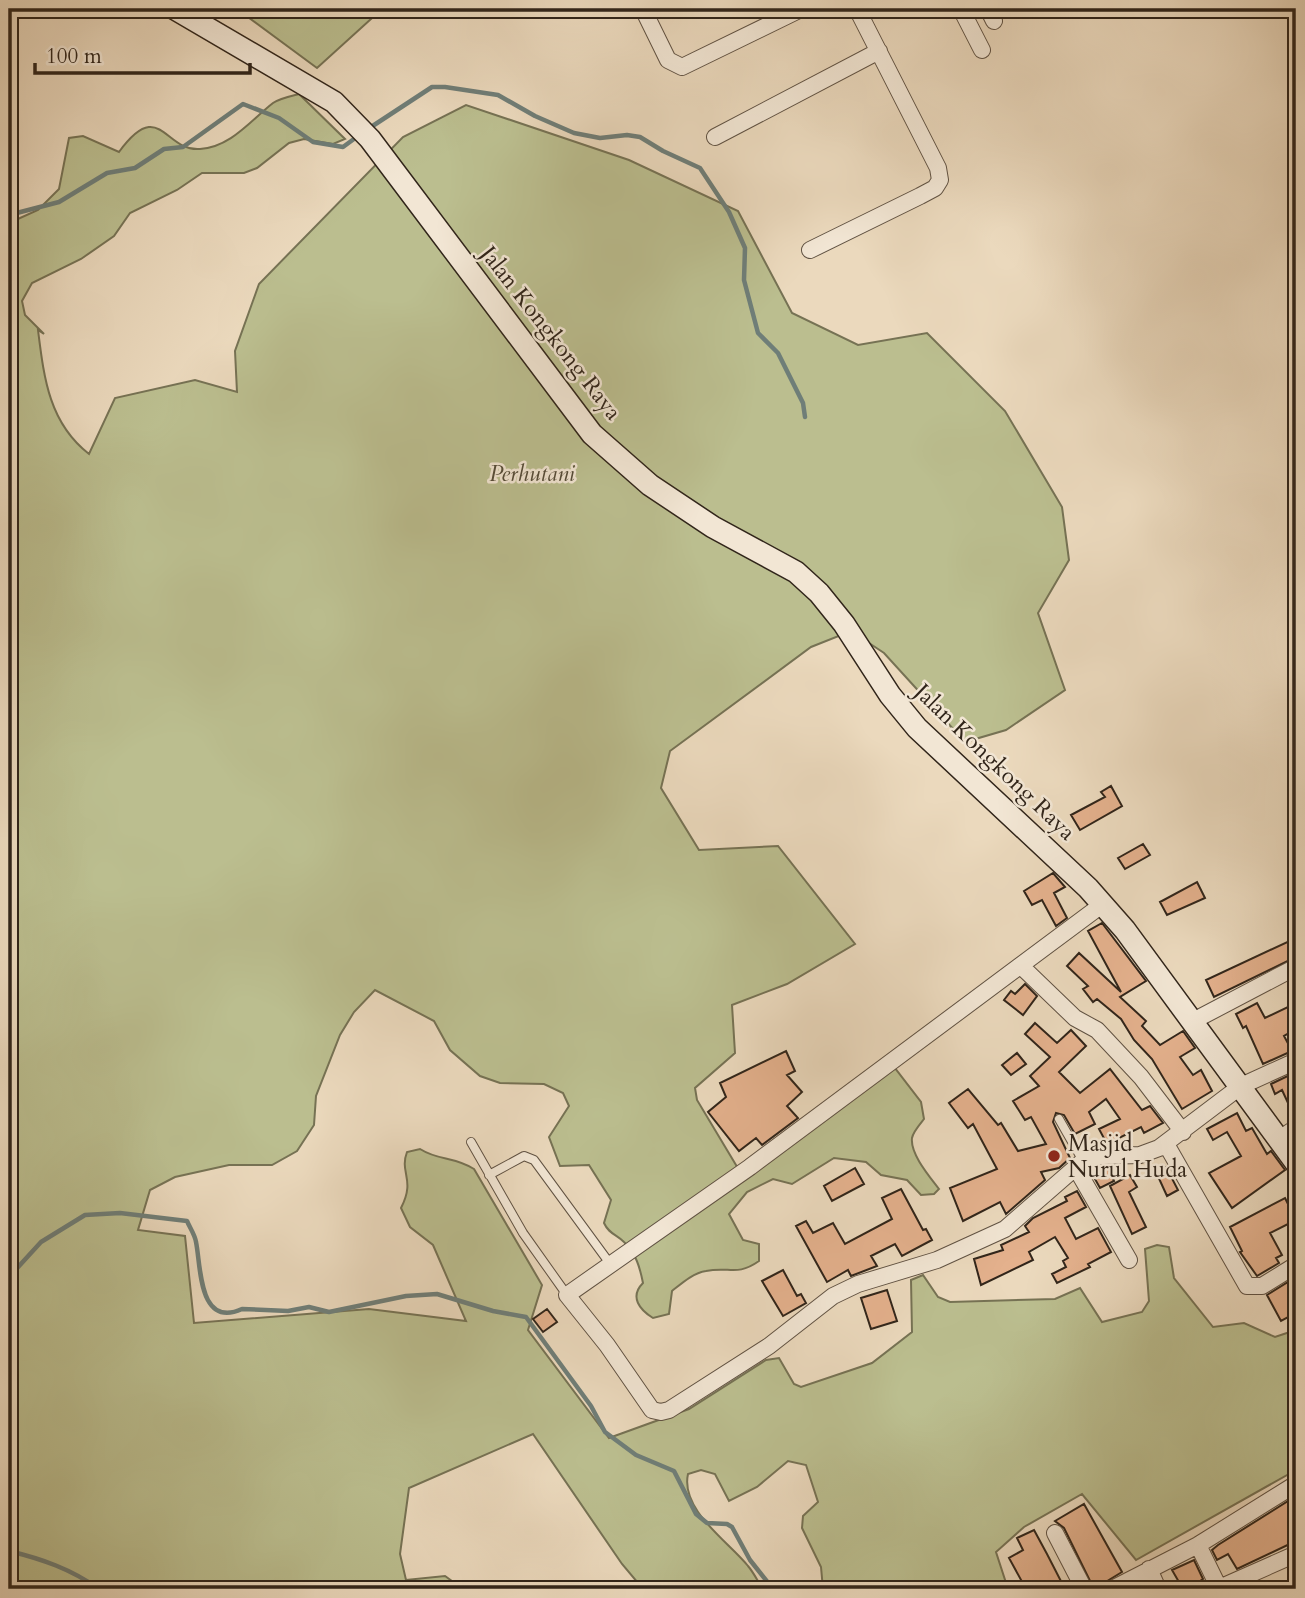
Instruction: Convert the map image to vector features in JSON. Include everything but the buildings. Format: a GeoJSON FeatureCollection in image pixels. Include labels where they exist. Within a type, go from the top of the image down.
{"type":"FeatureCollection","features":[{"type":"Feature","properties":{"kind":"street","name":"Jalan Kongkong Raya"},"geometry":{"type":"LineString","coordinates":[[175,9],[334,102],[364,133],[592,434],[650,485],[713,527],[796,572],[820,593],[844,624],[890,695],[917,728],[1103,904],[1241,1086],[1288,1134],[1296,1163]]}},
{"type":"Feature","properties":{"kind":"street"},"geometry":{"type":"LineString","coordinates":[[643,9],[668,60],[682,67],[801,9]]}},
{"type":"Feature","properties":{"kind":"street"},"geometry":{"type":"LineString","coordinates":[[810,250],[935,188],[940,180],[938,168],[857,9]]}},
{"type":"Feature","properties":{"kind":"street"},"geometry":{"type":"LineString","coordinates":[[961,9],[982,50]]}},
{"type":"Feature","properties":{"kind":"street"},"geometry":{"type":"LineString","coordinates":[[715,137],[878,51]]}},
{"type":"Feature","properties":{"kind":"street"},"geometry":{"type":"LineString","coordinates":[[1103,904],[750,1167],[567,1295],[607,1345],[652,1410],[670,1410],[769,1346],[833,1296],[858,1284],[937,1260],[1004,1229],[1080,1164],[1102,1156],[1140,1155],[1166,1144],[1241,1086],[1296,1061]]}},
{"type":"Feature","properties":{"kind":"street"},"geometry":{"type":"LineString","coordinates":[[1021,966],[1075,1018],[1097,1030],[1140,1077],[1183,1132]]}},
{"type":"Feature","properties":{"kind":"street"},"geometry":{"type":"LineString","coordinates":[[1193,1021],[1296,967]]}},
{"type":"Feature","properties":{"kind":"street"},"geometry":{"type":"LineString","coordinates":[[1166,1144],[1247,1286],[1262,1286],[1296,1265]]}},
{"type":"Feature","properties":{"kind":"street"},"geometry":{"type":"LineString","coordinates":[[1080,1164],[1129,1259]]}},
{"type":"Feature","properties":{"kind":"street"},"geometry":{"type":"LineString","coordinates":[[1112,1589],[1198,1545],[1296,1484]]}},
{"type":"Feature","properties":{"kind":"street"},"geometry":{"type":"LineString","coordinates":[[1055,1534],[1084,1589]]}},
{"type":"Feature","properties":{"kind":"street"},"geometry":{"type":"LineString","coordinates":[[1198,1545],[1218,1589],[1296,1554]]}},
{"type":"Feature","properties":{"kind":"street"},"geometry":{"type":"LineString","coordinates":[[1149,1569],[1158,1589]]}},
{"type":"Feature","properties":{"kind":"lane"},"geometry":{"type":"LineString","coordinates":[[1059,1119],[1080,1164]]}},
{"type":"Feature","properties":{"kind":"lane"},"geometry":{"type":"LineString","coordinates":[[471,1142],[523,1233],[567,1295]]}},
{"type":"Feature","properties":{"kind":"lane"},"geometry":{"type":"LineString","coordinates":[[489,1175],[524,1156],[534,1160],[611,1265]]}},
{"type":"Feature","properties":{"kind":"green space"},"geometry":{"type":"Polygon","coordinates":[[[237,9],[382,9],[317,68],[237,9]]]}},
{"type":"Feature","properties":{"kind":"green space","name":"Perhutani"},"geometry":{"type":"Polygon","coordinates":[[[299,94],[345,139],[333,144],[304,139],[289,143],[257,168],[244,173],[202,173],[177,190],[130,213],[114,236],[81,259],[32,283],[22,301],[25,315],[44,334],[38,330],[51,398],[65,428],[89,454],[115,398],[195,380],[237,392],[235,351],[259,284],[403,137],[466,105],[629,160],[738,211],[792,313],[858,345],[927,333],[1005,411],[1062,507],[1069,560],[1038,613],[1065,690],[1006,730],[965,742],[884,653],[851,631],[811,647],[670,751],[661,788],[699,850],[778,846],[855,944],[787,984],[732,1005],[735,1053],[695,1088],[697,1100],[742,1175],[891,1063],[921,1102],[924,1119],[914,1133],[912,1144],[921,1165],[939,1189],[934,1194],[921,1195],[907,1180],[881,1175],[866,1162],[834,1158],[792,1184],[773,1179],[747,1192],[729,1214],[743,1240],[759,1244],[759,1261],[744,1269],[714,1270],[692,1276],[672,1291],[669,1314],[653,1318],[638,1303],[637,1293],[643,1283],[634,1256],[628,1246],[610,1232],[604,1223],[611,1200],[589,1165],[560,1166],[549,1137],[569,1106],[563,1093],[544,1084],[500,1083],[480,1076],[450,1050],[434,1021],[375,990],[354,1012],[340,1035],[316,1096],[314,1125],[297,1151],[272,1165],[229,1165],[175,1177],[150,1190],[138,1230],[185,1236],[194,1323],[369,1309],[466,1321],[433,1245],[410,1227],[401,1208],[407,1190],[407,1152],[420,1149],[474,1169],[542,1285],[528,1330],[609,1438],[689,1409],[766,1360],[779,1358],[794,1384],[801,1387],[872,1363],[912,1332],[911,1280],[923,1275],[938,1297],[950,1302],[1055,1299],[1080,1288],[1102,1322],[1142,1312],[1149,1301],[1145,1249],[1157,1245],[1169,1247],[1174,1278],[1213,1327],[1244,1323],[1275,1337],[1296,1330],[1296,1470],[1136,1560],[1082,1494],[1024,1527],[996,1552],[1008,1589],[823,1589],[821,1567],[802,1528],[803,1516],[818,1502],[806,1465],[788,1461],[757,1487],[729,1501],[715,1474],[701,1470],[688,1474],[691,1500],[698,1513],[748,1566],[763,1589],[643,1589],[622,1564],[533,1434],[409,1488],[400,1554],[406,1580],[445,1576],[463,1589],[9,1589],[9,223],[38,210],[59,189],[69,138],[83,136],[119,152],[133,136],[144,128],[153,127],[188,148],[211,147],[240,132],[276,101],[299,94]]]}},
{"type":"Feature","properties":{"kind":"waterway"},"geometry":{"type":"LineString","coordinates":[[368,129],[432,87],[445,87],[498,95],[535,116],[574,133],[600,138],[627,135],[640,137],[700,168],[729,212],[745,248],[744,280],[758,333],[778,353],[803,403],[805,417]]}},
{"type":"Feature","properties":{"kind":"waterway"},"geometry":{"type":"LineString","coordinates":[[9,215],[59,202],[107,173],[135,168],[164,149],[183,147],[243,104],[279,118],[313,142],[343,147],[358,136]]}},
{"type":"Feature","properties":{"kind":"waterway"},"geometry":{"type":"LineString","coordinates":[[9,1277],[41,1242],[85,1215],[120,1213],[187,1221],[195,1239],[204,1292],[209,1303],[217,1310],[228,1313],[242,1309],[288,1311],[309,1307],[329,1312],[406,1296],[437,1294],[493,1311],[526,1317],[591,1406],[605,1432],[636,1455],[674,1471],[696,1514],[707,1523],[727,1524],[732,1527],[750,1560],[773,1589]]}},
{"type":"Feature","properties":{"kind":"waterway"},"geometry":{"type":"LineString","coordinates":[[9,1551],[56,1566],[99,1589]]}},
{"type":"Feature","properties":{"kind":"place","name":"Masjid Nurul Huda"},"geometry":{"type":"Point","coordinates":[1054,1156]}}]}
